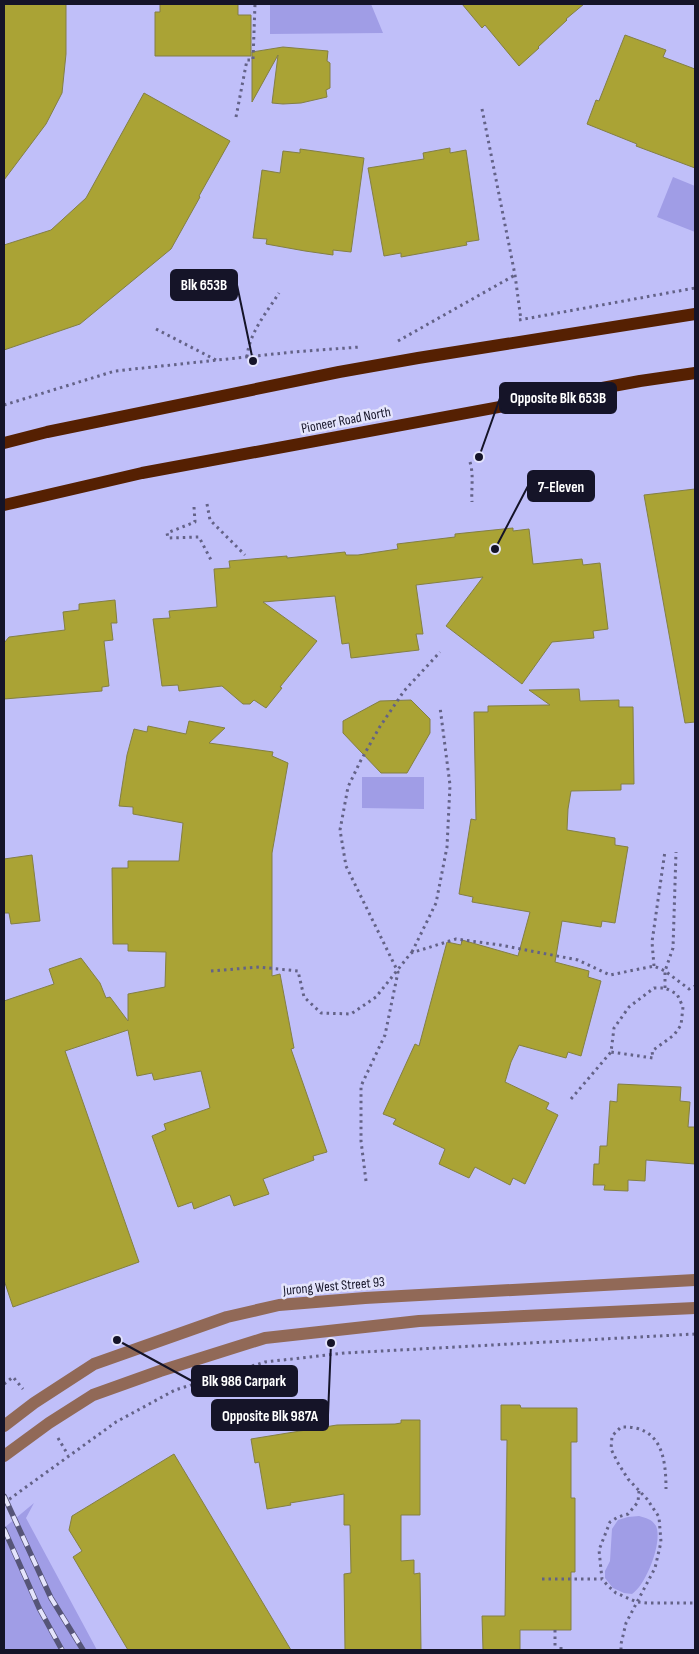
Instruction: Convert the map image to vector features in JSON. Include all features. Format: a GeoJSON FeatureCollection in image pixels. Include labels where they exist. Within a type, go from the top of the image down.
{"type":"FeatureCollection","features":[{"type":"Feature","properties":{"kind":"main road"},"geometry":{"type":"LineString","coordinates":[[4,444],[48,432],[339,372],[695,314]]}},
{"type":"Feature","properties":{"kind":"main road","name":"Pioneer Road North"},"geometry":{"type":"LineString","coordinates":[[4,505],[182,466],[630,383],[695,374]]}},
{"type":"Feature","properties":{"kind":"street","name":"Jurong West Street 93"},"geometry":{"type":"LineString","coordinates":[[4,1426],[34,1403],[94,1364],[227,1317],[279,1305],[365,1298],[695,1280]]}},
{"type":"Feature","properties":{"kind":"street"},"geometry":{"type":"LineString","coordinates":[[4,1456],[93,1394],[265,1338],[419,1320],[695,1308]]}},
{"type":"Feature","properties":{"kind":"path"},"geometry":{"type":"LineString","coordinates":[[236,117],[247,60],[253,60],[255,4]]}},
{"type":"Feature","properties":{"kind":"path"},"geometry":{"type":"LineString","coordinates":[[482,109],[515,275],[521,320]]}},
{"type":"Feature","properties":{"kind":"path"},"geometry":{"type":"LineString","coordinates":[[410,341],[392,344],[515,275]]}},
{"type":"Feature","properties":{"kind":"path"},"geometry":{"type":"LineString","coordinates":[[511,322],[695,288]]}},
{"type":"Feature","properties":{"kind":"path"},"geometry":{"type":"LineString","coordinates":[[247,357],[252,338],[279,293]]}},
{"type":"Feature","properties":{"kind":"path"},"geometry":{"type":"LineString","coordinates":[[156,329],[216,360]]}},
{"type":"Feature","properties":{"kind":"path"},"geometry":{"type":"LineString","coordinates":[[4,406],[115,371],[362,347]]}},
{"type":"Feature","properties":{"kind":"path"},"geometry":{"type":"LineString","coordinates":[[470,462],[472,470],[472,502]]}},
{"type":"Feature","properties":{"kind":"path"},"geometry":{"type":"LineString","coordinates":[[207,504],[210,520],[245,554]]}},
{"type":"Feature","properties":{"kind":"path"},"geometry":{"type":"LineString","coordinates":[[194,507],[195,522],[167,532],[168,538],[199,537],[211,560]]}},
{"type":"Feature","properties":{"kind":"path"},"geometry":{"type":"LineString","coordinates":[[366,1181],[361,1141],[361,1086],[385,1035],[398,972],[346,866],[340,830],[348,787],[364,754],[404,691],[440,652]]}},
{"type":"Feature","properties":{"kind":"path"},"geometry":{"type":"LineString","coordinates":[[211,971],[260,967],[298,971],[304,997],[321,1013],[351,1014],[376,997],[398,972],[412,952],[436,903],[447,847],[450,785],[440,708]]}},
{"type":"Feature","properties":{"kind":"path"},"geometry":{"type":"LineString","coordinates":[[654,966],[652,942],[665,851]]}},
{"type":"Feature","properties":{"kind":"path"},"geometry":{"type":"LineString","coordinates":[[665,988],[665,971],[673,948],[676,852]]}},
{"type":"Feature","properties":{"kind":"path"},"geometry":{"type":"LineString","coordinates":[[412,952],[456,940],[500,944],[578,960],[610,975],[654,966],[665,971],[689,989],[695,986]]}},
{"type":"Feature","properties":{"kind":"path"},"geometry":{"type":"LineString","coordinates":[[571,1099],[611,1052],[614,1028],[629,1007],[654,988],[665,988],[677,994],[684,1007],[680,1025],[674,1034],[652,1051],[653,1058],[611,1052]]}},
{"type":"Feature","properties":{"kind":"path"},"geometry":{"type":"LineString","coordinates":[[4,1503],[116,1422],[175,1390],[265,1362],[345,1353],[695,1334]]}},
{"type":"Feature","properties":{"kind":"path"},"geometry":{"type":"LineString","coordinates":[[4,1384],[14,1377]]}},
{"type":"Feature","properties":{"kind":"path"},"geometry":{"type":"LineString","coordinates":[[621,1650],[620,1644],[626,1623],[655,1568],[661,1542],[659,1517],[647,1499],[628,1479],[611,1449],[612,1436],[620,1427],[631,1426],[643,1430],[654,1438],[663,1454],[666,1489]]}},
{"type":"Feature","properties":{"kind":"path"},"geometry":{"type":"LineString","coordinates":[[639,1490],[638,1502],[628,1514],[610,1522],[599,1550],[602,1579],[616,1593],[637,1602],[695,1603]]}},
{"type":"Feature","properties":{"kind":"path"},"geometry":{"type":"LineString","coordinates":[[542,1579],[602,1579]]}},
{"type":"Feature","properties":{"kind":"path"},"geometry":{"type":"LineString","coordinates":[[556,1630],[556,1647]]}},
{"type":"Feature","properties":{"kind":"shaded area"},"geometry":{"type":"Polygon","coordinates":[[[270,4],[371,4],[383,33],[270,34],[270,4]]]}},
{"type":"Feature","properties":{"kind":"shaded area"},"geometry":{"type":"Polygon","coordinates":[[[673,177],[695,186],[695,232],[657,217],[673,177]]]}},
{"type":"Feature","properties":{"kind":"shaded area"},"geometry":{"type":"Polygon","coordinates":[[[362,777],[424,777],[424,809],[362,808],[362,777]]]}},
{"type":"Feature","properties":{"kind":"shaded area"},"geometry":{"type":"Polygon","coordinates":[[[34,1503],[26,1518],[97,1650],[4,1650],[4,1528],[34,1503]]]}},
{"type":"Feature","properties":{"kind":"shaded area"},"geometry":{"type":"Polygon","coordinates":[[[639,1516],[649,1519],[656,1526],[658,1533],[657,1542],[652,1563],[643,1582],[632,1594],[624,1593],[613,1588],[605,1578],[605,1571],[610,1561],[612,1529],[618,1520],[639,1516]]]}},
{"type":"Feature","properties":{"kind":"building"},"geometry":{"type":"Polygon","coordinates":[[[4,4],[66,4],[66,54],[62,93],[46,124],[4,180],[4,4]]]}},
{"type":"Feature","properties":{"kind":"building"},"geometry":{"type":"Polygon","coordinates":[[[160,4],[238,4],[238,15],[251,15],[251,56],[155,56],[155,12],[160,12],[160,4]]]}},
{"type":"Feature","properties":{"kind":"building"},"geometry":{"type":"Polygon","coordinates":[[[462,4],[584,4],[566,19],[519,66],[485,25],[482,28],[462,4]]]}},
{"type":"Feature","properties":{"kind":"building"},"geometry":{"type":"Polygon","coordinates":[[[625,35],[666,50],[663,57],[695,69],[695,168],[636,146],[637,144],[587,124],[596,100],[599,101],[625,35]]]}},
{"type":"Feature","properties":{"kind":"building"},"geometry":{"type":"Polygon","coordinates":[[[283,47],[328,51],[327,61],[330,63],[330,88],[326,90],[327,97],[301,103],[272,103],[278,55],[252,102],[252,52],[283,47]]]}},
{"type":"Feature","properties":{"kind":"building"},"geometry":{"type":"Polygon","coordinates":[[[144,93],[230,141],[200,197],[171,249],[80,324],[4,350],[4,245],[51,230],[86,198],[144,93]]]}},
{"type":"Feature","properties":{"kind":"building"},"geometry":{"type":"Polygon","coordinates":[[[450,148],[450,153],[466,150],[479,240],[466,242],[467,245],[401,257],[401,253],[384,256],[368,168],[424,159],[423,153],[450,148]]]}},
{"type":"Feature","properties":{"kind":"building"},"geometry":{"type":"Polygon","coordinates":[[[300,149],[364,158],[351,252],[333,250],[333,255],[305,251],[266,244],[267,239],[253,238],[262,170],[280,173],[283,151],[300,153],[300,149]]]}},
{"type":"Feature","properties":{"kind":"building"},"geometry":{"type":"Polygon","coordinates":[[[695,489],[695,722],[685,723],[644,495],[695,489]]]}},
{"type":"Feature","properties":{"kind":"building"},"geometry":{"type":"Polygon","coordinates":[[[513,528],[513,531],[529,529],[533,564],[582,559],[583,565],[600,563],[608,629],[593,631],[594,638],[552,642],[522,684],[446,626],[483,577],[416,585],[423,634],[416,634],[419,650],[351,658],[349,643],[342,644],[335,596],[263,602],[317,641],[280,687],[282,688],[266,708],[254,700],[250,704],[243,704],[222,686],[179,691],[178,685],[162,686],[153,619],[170,618],[169,611],[217,607],[214,569],[230,568],[229,561],[345,552],[346,555],[358,555],[398,549],[397,544],[455,537],[455,534],[513,528]]]}},
{"type":"Feature","properties":{"kind":"building"},"geometry":{"type":"Polygon","coordinates":[[[115,600],[117,623],[111,623],[113,640],[104,641],[109,686],[102,687],[102,691],[4,699],[4,643],[9,637],[65,630],[63,612],[79,610],[79,604],[115,600]]]}},
{"type":"Feature","properties":{"kind":"building"},"geometry":{"type":"Polygon","coordinates":[[[579,689],[580,701],[619,700],[619,707],[633,707],[634,784],[621,784],[621,790],[571,791],[568,809],[567,830],[615,838],[615,845],[628,847],[615,923],[602,921],[601,927],[562,921],[555,962],[589,971],[588,977],[601,981],[581,1056],[568,1052],[566,1058],[519,1045],[511,1062],[505,1082],[549,1103],[546,1109],[558,1115],[525,1184],[513,1178],[510,1185],[475,1167],[469,1178],[439,1164],[445,1149],[393,1124],[396,1119],[383,1114],[415,1044],[419,1046],[447,942],[461,945],[462,940],[518,956],[530,912],[472,902],[473,897],[459,894],[471,819],[476,820],[474,712],[488,712],[488,706],[550,705],[529,690],[579,689]]]}},
{"type":"Feature","properties":{"kind":"building"},"geometry":{"type":"Polygon","coordinates":[[[411,700],[430,719],[430,733],[407,773],[381,773],[343,733],[343,721],[380,701],[411,700]]]}},
{"type":"Feature","properties":{"kind":"building"},"geometry":{"type":"Polygon","coordinates":[[[189,721],[225,728],[209,743],[273,752],[272,756],[288,763],[272,853],[272,976],[280,974],[294,1048],[291,1049],[327,1152],[313,1156],[314,1160],[263,1179],[269,1194],[234,1206],[230,1195],[194,1209],[192,1202],[178,1207],[152,1136],[166,1130],[164,1124],[210,1108],[201,1071],[154,1080],[152,1073],[137,1076],[128,1030],[65,1051],[139,1262],[13,1307],[4,1280],[4,1001],[54,984],[49,969],[81,958],[100,983],[106,998],[110,997],[128,1021],[128,994],[165,987],[166,952],[128,951],[128,944],[113,944],[112,868],[128,868],[128,861],[179,861],[183,823],[133,814],[133,807],[119,806],[127,755],[134,729],[147,732],[148,726],[186,734],[189,721]]]}},
{"type":"Feature","properties":{"kind":"building"},"geometry":{"type":"Polygon","coordinates":[[[32,855],[40,921],[11,924],[9,913],[4,913],[4,859],[32,855]]]}},
{"type":"Feature","properties":{"kind":"building"},"geometry":{"type":"Polygon","coordinates":[[[618,1084],[681,1087],[680,1101],[690,1102],[688,1127],[695,1127],[695,1164],[646,1160],[645,1181],[628,1180],[628,1191],[604,1190],[605,1185],[593,1185],[594,1164],[599,1164],[600,1146],[607,1146],[610,1101],[617,1102],[618,1084]]]}},
{"type":"Feature","properties":{"kind":"building"},"geometry":{"type":"Polygon","coordinates":[[[501,1405],[520,1405],[521,1408],[577,1408],[577,1442],[571,1442],[571,1498],[575,1498],[575,1572],[571,1572],[571,1630],[520,1630],[520,1650],[483,1650],[482,1616],[505,1616],[507,1440],[501,1440],[501,1405]]]}},
{"type":"Feature","properties":{"kind":"building"},"geometry":{"type":"Polygon","coordinates":[[[401,1420],[420,1420],[420,1515],[401,1515],[401,1561],[414,1560],[414,1574],[420,1573],[421,1650],[345,1650],[344,1574],[351,1573],[350,1525],[344,1525],[344,1494],[267,1509],[259,1462],[255,1463],[251,1439],[337,1425],[395,1424],[401,1423],[401,1420]]]}},
{"type":"Feature","properties":{"kind":"building"},"geometry":{"type":"Polygon","coordinates":[[[174,1454],[291,1650],[128,1650],[73,1557],[82,1551],[69,1530],[72,1516],[174,1454]]]}},
{"type":"Feature","properties":{"kind":"railway"},"geometry":{"type":"LineString","coordinates":[[4,1496],[51,1598],[83,1650]]}},
{"type":"Feature","properties":{"kind":"railway"},"geometry":{"type":"LineString","coordinates":[[4,1529],[39,1608],[62,1650]]}},
{"type":"Feature","properties":{"kind":"place","name":"Blk 653B"},"geometry":{"type":"Point","coordinates":[253,361]}},
{"type":"Feature","properties":{"kind":"place","name":"Opposite Blk 653B"},"geometry":{"type":"Point","coordinates":[479,457]}},
{"type":"Feature","properties":{"kind":"place","name":"7-Eleven"},"geometry":{"type":"Point","coordinates":[495,549]}},
{"type":"Feature","properties":{"kind":"place","name":"Blk 986 Carpark"},"geometry":{"type":"Point","coordinates":[117,1340]}},
{"type":"Feature","properties":{"kind":"place","name":"Opposite Blk 987A"},"geometry":{"type":"Point","coordinates":[331,1343]}}]}
